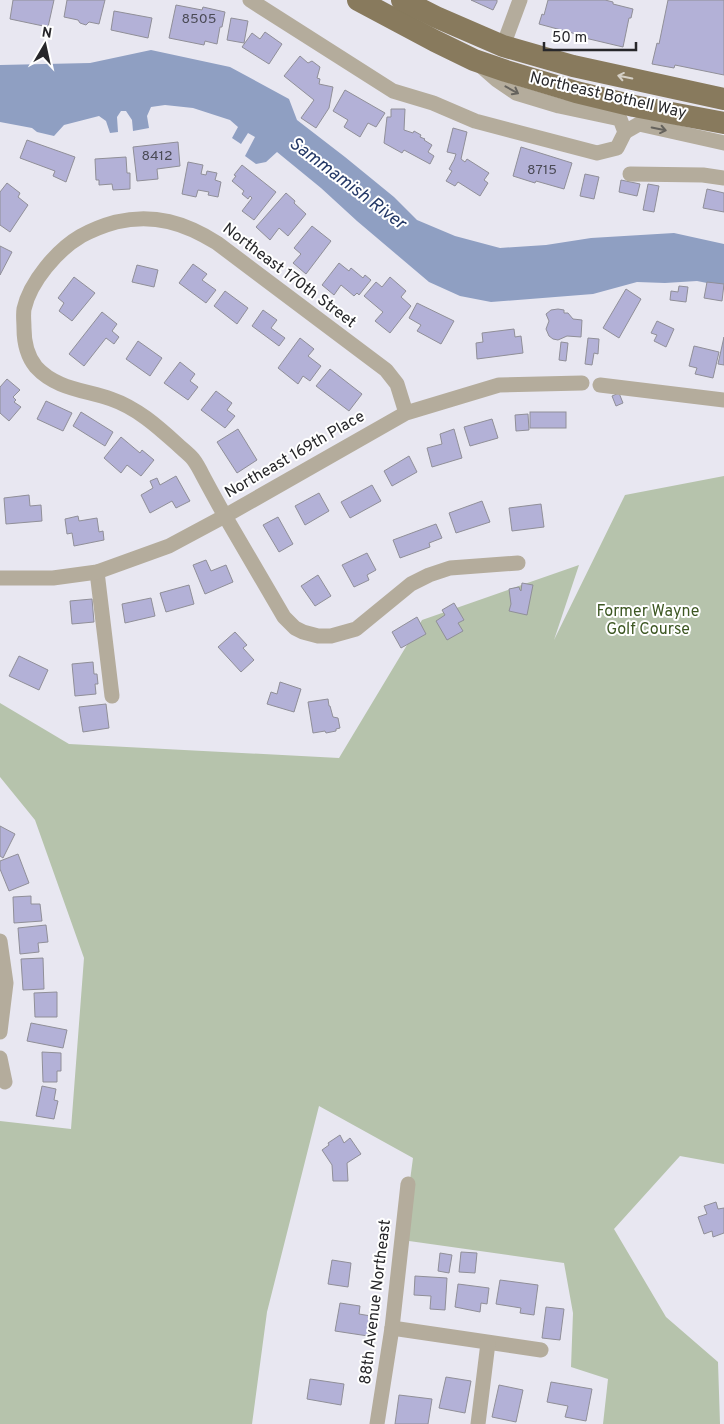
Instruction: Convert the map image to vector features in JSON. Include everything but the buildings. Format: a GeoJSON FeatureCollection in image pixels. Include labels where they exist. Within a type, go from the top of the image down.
{"type":"FeatureCollection","features":[{"type":"Feature","properties":{"kind":"main road","name":"Northeast Bothell Way"},"geometry":{"type":"LineString","coordinates":[[358,0],[474,60],[506,71],[576,92],[634,106],[724,123]]}},
{"type":"Feature","properties":{"kind":"main road","name":"Northeast Bothell Way"},"geometry":{"type":"LineString","coordinates":[[402,0],[503,46],[573,66],[724,99]]}},
{"type":"Feature","properties":{"kind":"main road"},"geometry":{"type":"LineString","coordinates":[[410,28],[424,29],[484,52],[494,52],[503,46]]}},
{"type":"Feature","properties":{"kind":"street"},"geometry":{"type":"LineString","coordinates":[[250,0],[393,91],[433,103],[475,121],[597,153],[617,148],[626,132],[639,124],[724,143]]}},
{"type":"Feature","properties":{"kind":"street"},"geometry":{"type":"LineString","coordinates":[[503,46],[520,0]]}},
{"type":"Feature","properties":{"kind":"street"},"geometry":{"type":"LineString","coordinates":[[474,60],[497,80],[516,93],[559,106],[620,120],[626,132]]}},
{"type":"Feature","properties":{"kind":"street"},"geometry":{"type":"LineString","coordinates":[[630,174],[703,175],[724,178]]}},
{"type":"Feature","properties":{"kind":"street","name":"Northeast 170th Street"},"geometry":{"type":"LineString","coordinates":[[28,353],[24,333],[24,311],[28,296],[37,279],[63,250],[82,236],[105,225],[143,219],[162,220],[181,224],[200,232],[217,243],[386,370],[397,384],[406,412]]}},
{"type":"Feature","properties":{"kind":"street","name":"Northeast 169th Place"},"geometry":{"type":"LineString","coordinates":[[28,353],[34,365],[43,374],[63,386],[130,407],[157,426],[194,460],[224,516],[406,412]]}},
{"type":"Feature","properties":{"kind":"street"},"geometry":{"type":"LineString","coordinates":[[406,412],[499,385],[582,383]]}},
{"type":"Feature","properties":{"kind":"street"},"geometry":{"type":"LineString","coordinates":[[600,385],[724,400]]}},
{"type":"Feature","properties":{"kind":"street"},"geometry":{"type":"LineString","coordinates":[[0,578],[53,578],[97,572],[169,546],[224,516],[284,617],[295,628],[303,632],[318,636],[331,636],[356,629],[411,584],[429,575],[450,568],[518,563]]}},
{"type":"Feature","properties":{"kind":"street"},"geometry":{"type":"LineString","coordinates":[[97,572],[112,696]]}},
{"type":"Feature","properties":{"kind":"street"},"geometry":{"type":"LineString","coordinates":[[0,941],[6,983],[0,1032]]}},
{"type":"Feature","properties":{"kind":"street"},"geometry":{"type":"LineString","coordinates":[[0,1058],[5,1082]]}},
{"type":"Feature","properties":{"kind":"street","name":"88th Avenue Northeast"},"geometry":{"type":"LineString","coordinates":[[377,1424],[392,1328],[408,1184]]}},
{"type":"Feature","properties":{"kind":"street"},"geometry":{"type":"LineString","coordinates":[[392,1328],[541,1350]]}},
{"type":"Feature","properties":{"kind":"street"},"geometry":{"type":"LineString","coordinates":[[478,1424],[488,1342]]}},
{"type":"Feature","properties":{"kind":"green space","name":"Former Wayne Golf Course"},"geometry":{"type":"Polygon","coordinates":[[[724,476],[724,1164],[680,1156],[614,1229],[666,1317],[718,1362],[720,1424],[603,1424],[608,1379],[571,1367],[573,1313],[564,1263],[402,1240],[413,1158],[319,1106],[267,1312],[252,1424],[0,1424],[0,1121],[71,1129],[84,958],[35,820],[0,777],[0,703],[69,744],[339,758],[422,620],[579,565],[554,640],[625,495],[724,476]]]}},
{"type":"Feature","properties":{"kind":"water","name":"Sammamish River"},"geometry":{"type":"Polygon","coordinates":[[[151,50],[230,67],[289,99],[297,120],[394,197],[417,220],[455,236],[500,248],[546,245],[591,238],[674,233],[724,244],[724,290],[717,285],[697,281],[637,282],[593,294],[491,302],[460,296],[429,282],[277,152],[266,162],[256,164],[245,156],[255,137],[248,133],[241,144],[232,138],[238,127],[230,120],[193,108],[165,105],[151,107],[147,116],[149,128],[133,131],[132,120],[126,111],[121,111],[117,117],[118,132],[110,133],[106,121],[99,116],[64,125],[54,136],[37,132],[32,128],[0,122],[0,65],[90,63],[151,50]]]}}]}
